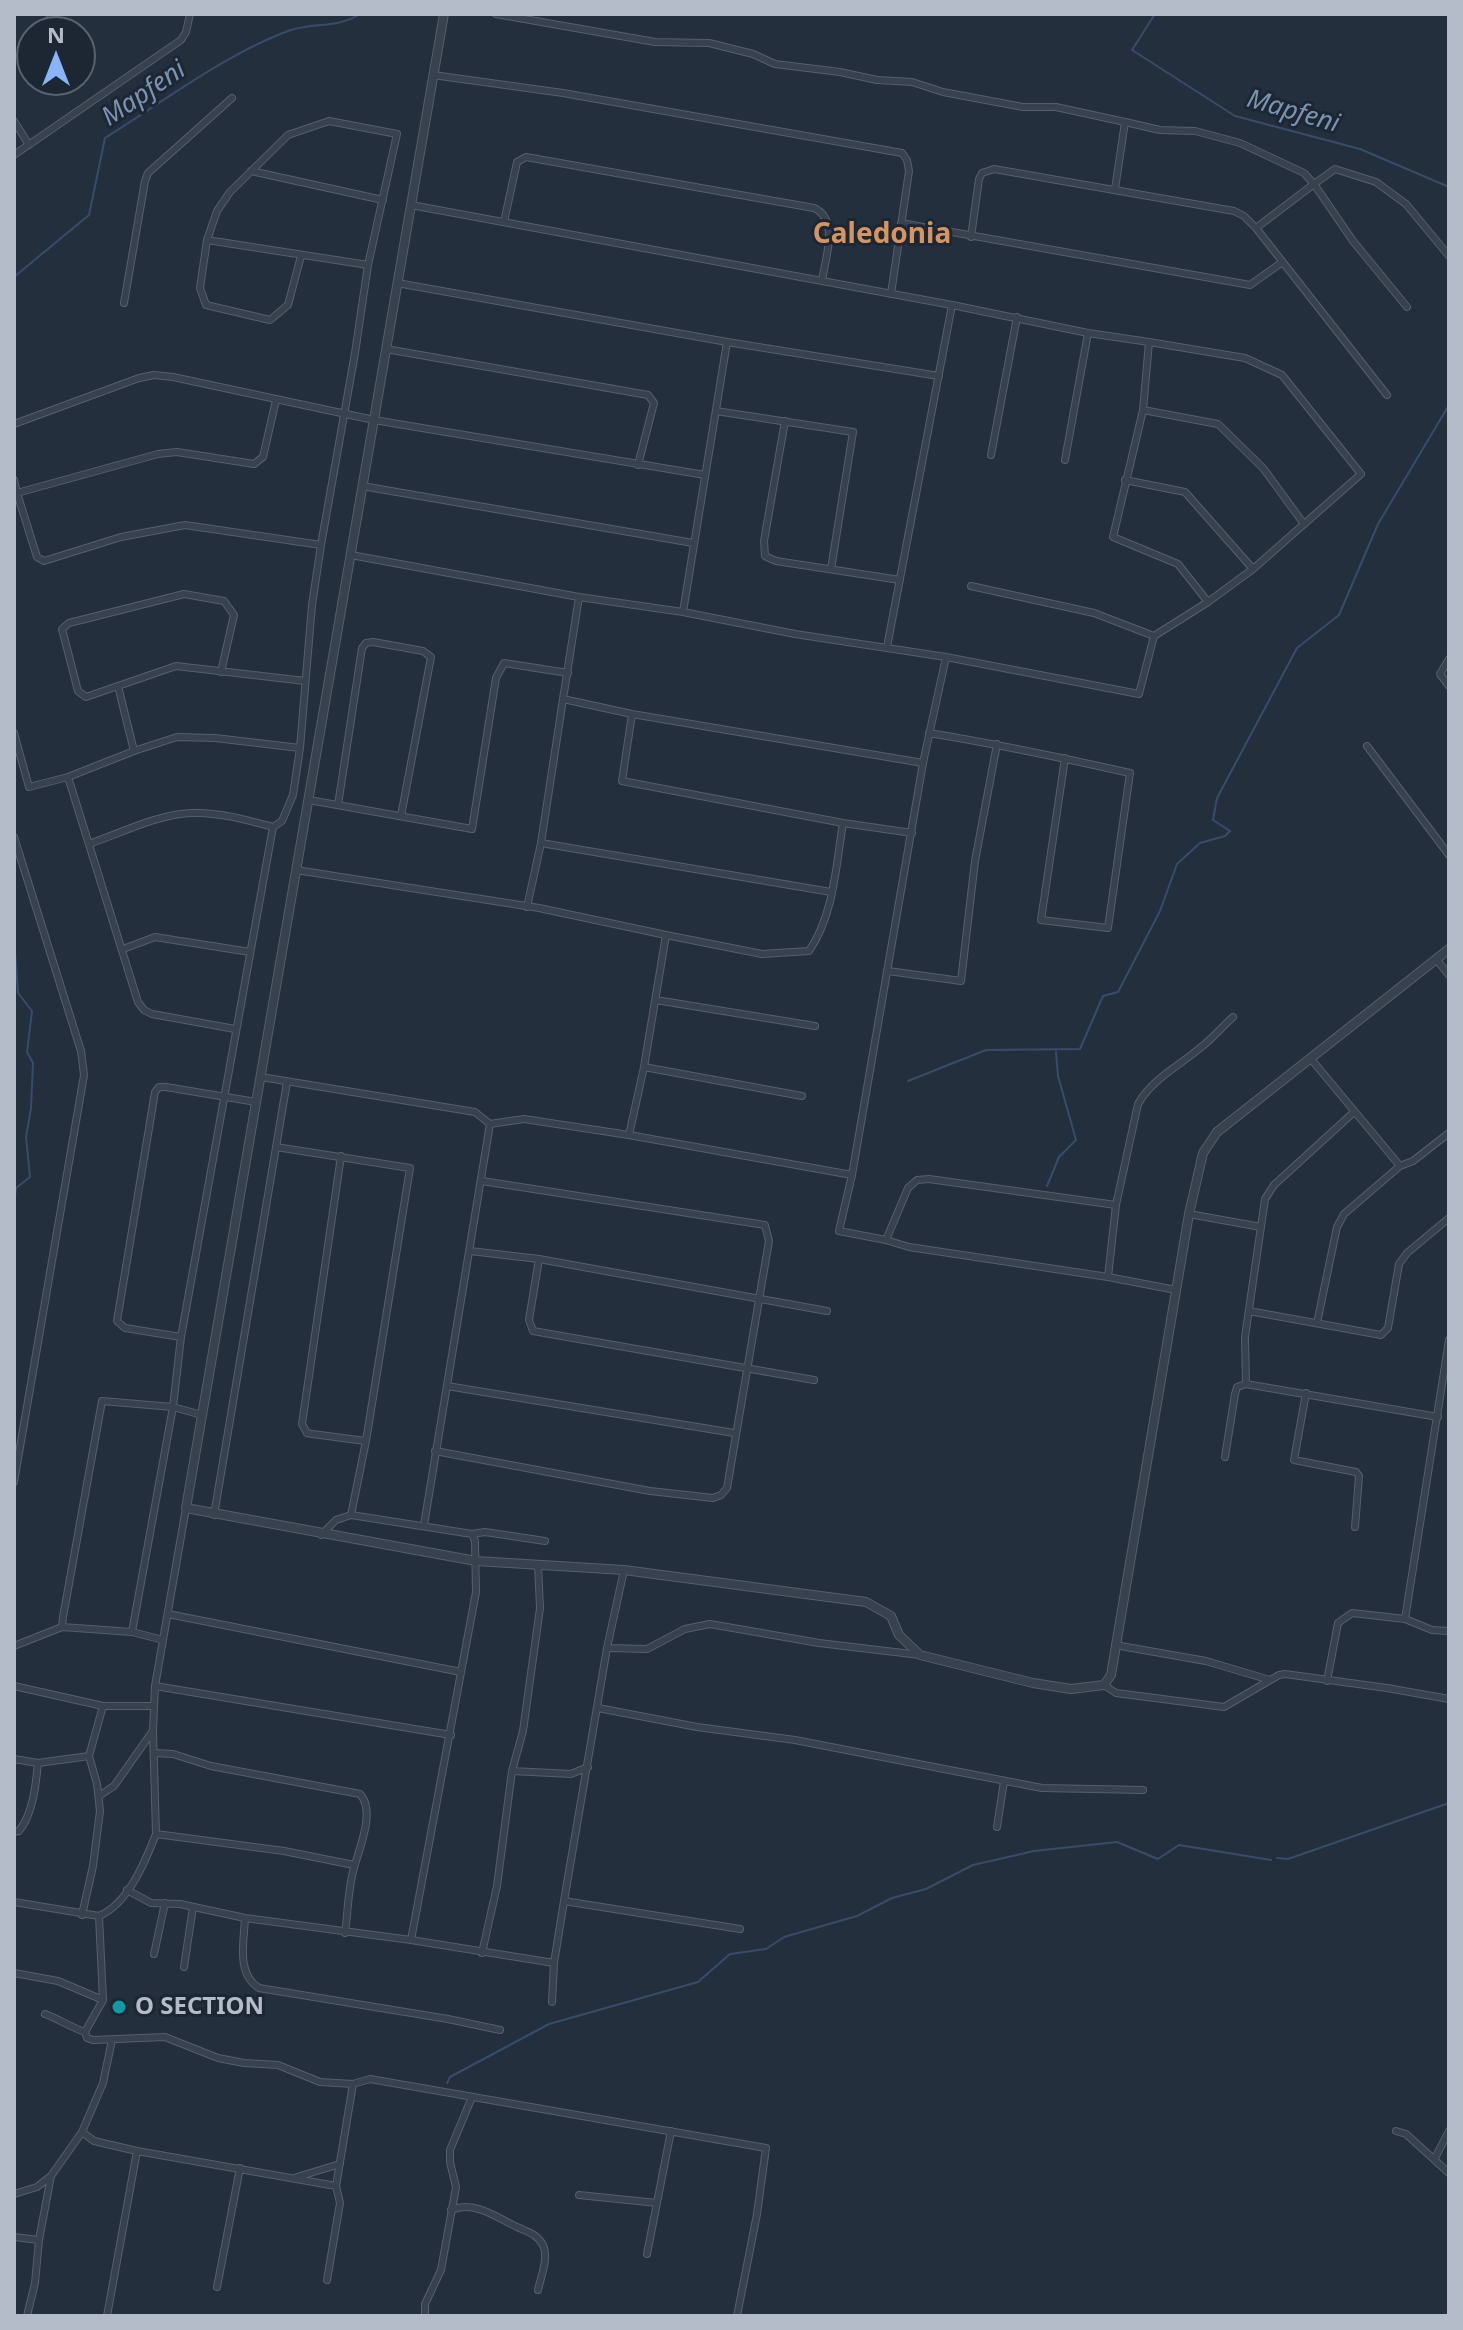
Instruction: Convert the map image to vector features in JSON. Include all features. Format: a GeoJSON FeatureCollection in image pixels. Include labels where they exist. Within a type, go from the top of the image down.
{"type":"FeatureCollection","features":[{"type":"Feature","properties":{"kind":"street"},"geometry":{"type":"LineString","coordinates":[[14,155],[181,40],[190,14]]}},
{"type":"Feature","properties":{"kind":"street"},"geometry":{"type":"LineString","coordinates":[[14,1902],[82,1915],[99,1916],[108,1912],[127,1890],[156,1834],[155,1686],[444,14]]}},
{"type":"Feature","properties":{"kind":"street"},"geometry":{"type":"LineString","coordinates":[[496,14],[655,42],[709,43],[753,54],[775,64],[877,80],[912,82],[943,92],[1023,107],[1056,107],[1160,130],[1195,131],[1240,143],[1304,173],[1353,241],[1407,307]]}},
{"type":"Feature","properties":{"kind":"street"},"geometry":{"type":"LineString","coordinates":[[433,75],[563,93],[896,151],[904,156],[909,171],[891,294]]}},
{"type":"Feature","properties":{"kind":"street"},"geometry":{"type":"LineString","coordinates":[[124,303],[148,173],[232,98]]}},
{"type":"Feature","properties":{"kind":"street"},"geometry":{"type":"LineString","coordinates":[[14,121],[29,145]]}},
{"type":"Feature","properties":{"kind":"street"},"geometry":{"type":"LineString","coordinates":[[132,1632],[173,1407],[181,1337],[273,827],[282,821],[289,809],[300,748],[321,545],[368,265],[397,134],[329,121],[288,135],[230,192],[217,211],[207,240],[200,288],[206,305],[270,320],[288,305],[301,256]]}},
{"type":"Feature","properties":{"kind":"street"},"geometry":{"type":"LineString","coordinates":[[1115,189],[1125,122]]}},
{"type":"Feature","properties":{"kind":"street"},"geometry":{"type":"LineString","coordinates":[[504,222],[517,162],[526,157],[814,208],[822,212],[829,223],[822,281]]}},
{"type":"Feature","properties":{"kind":"street"},"geometry":{"type":"LineString","coordinates":[[971,237],[979,179],[987,170],[994,169],[1234,211],[1256,228],[1387,395]]}},
{"type":"Feature","properties":{"kind":"street"},"geometry":{"type":"LineString","coordinates":[[1256,228],[1335,169],[1376,182],[1406,204],[1449,256]]}},
{"type":"Feature","properties":{"kind":"street"},"geometry":{"type":"LineString","coordinates":[[251,171],[383,200]]}},
{"type":"Feature","properties":{"kind":"street"},"geometry":{"type":"LineString","coordinates":[[351,555],[579,597],[946,657],[1139,694],[1154,636],[1253,569],[1361,474],[1282,375],[1245,358],[1088,333],[1017,317],[411,205]]}},
{"type":"Feature","properties":{"kind":"street"},"geometry":{"type":"LineString","coordinates":[[901,223],[1250,285],[1281,263]]}},
{"type":"Feature","properties":{"kind":"street"},"geometry":{"type":"LineString","coordinates":[[207,240],[368,265]]}},
{"type":"Feature","properties":{"kind":"street"},"geometry":{"type":"LineString","coordinates":[[397,283],[939,376]]}},
{"type":"Feature","properties":{"kind":"street"},"geometry":{"type":"LineString","coordinates":[[887,647],[952,305]]}},
{"type":"Feature","properties":{"kind":"street"},"geometry":{"type":"LineString","coordinates":[[991,455],[1017,317]]}},
{"type":"Feature","properties":{"kind":"street"},"geometry":{"type":"LineString","coordinates":[[1065,460],[1088,333]]}},
{"type":"Feature","properties":{"kind":"street"},"geometry":{"type":"LineString","coordinates":[[683,612],[727,342]]}},
{"type":"Feature","properties":{"kind":"street"},"geometry":{"type":"LineString","coordinates":[[1149,342],[1143,410],[1113,537],[1178,564],[1208,602]]}},
{"type":"Feature","properties":{"kind":"street"},"geometry":{"type":"LineString","coordinates":[[386,349],[648,395],[654,403],[638,465]]}},
{"type":"Feature","properties":{"kind":"street"},"geometry":{"type":"LineString","coordinates":[[14,424],[154,375],[374,420],[705,475]]}},
{"type":"Feature","properties":{"kind":"street"},"geometry":{"type":"LineString","coordinates":[[17,493],[158,454],[177,452],[254,464],[263,457],[276,400]]}},
{"type":"Feature","properties":{"kind":"street"},"geometry":{"type":"LineString","coordinates":[[1143,410],[1218,424],[1263,468],[1304,524]]}},
{"type":"Feature","properties":{"kind":"street"},"geometry":{"type":"LineString","coordinates":[[716,411],[853,432],[831,569]]}},
{"type":"Feature","properties":{"kind":"street"},"geometry":{"type":"LineString","coordinates":[[785,421],[764,541],[765,556],[776,561],[900,580]]}},
{"type":"Feature","properties":{"kind":"street"},"geometry":{"type":"LineString","coordinates":[[14,480],[37,557],[44,561],[121,537],[185,525],[321,545]]}},
{"type":"Feature","properties":{"kind":"street"},"geometry":{"type":"LineString","coordinates":[[1125,480],[1185,492],[1253,569]]}},
{"type":"Feature","properties":{"kind":"street"},"geometry":{"type":"LineString","coordinates":[[362,486],[693,543]]}},
{"type":"Feature","properties":{"kind":"street"},"geometry":{"type":"LineString","coordinates":[[971,586],[1094,613],[1154,636]]}},
{"type":"Feature","properties":{"kind":"street"},"geometry":{"type":"LineString","coordinates":[[221,672],[234,615],[224,601],[184,594],[69,623],[62,629],[81,695],[91,696],[176,666],[221,672],[305,681]]}},
{"type":"Feature","properties":{"kind":"street"},"geometry":{"type":"LineString","coordinates":[[527,907],[541,843],[579,597]]}},
{"type":"Feature","properties":{"kind":"street"},"geometry":{"type":"LineString","coordinates":[[338,805],[362,648],[366,643],[373,642],[423,651],[431,657],[401,816]]}},
{"type":"Feature","properties":{"kind":"street"},"geometry":{"type":"LineString","coordinates":[[946,657],[923,763],[852,1175],[839,1231],[909,1247],[1176,1290]]}},
{"type":"Feature","properties":{"kind":"street"},"geometry":{"type":"LineString","coordinates":[[1449,659],[1440,674],[1449,686]]}},
{"type":"Feature","properties":{"kind":"street"},"geometry":{"type":"LineString","coordinates":[[309,800],[472,829],[496,678],[504,663],[568,673]]}},
{"type":"Feature","properties":{"kind":"street"},"geometry":{"type":"LineString","coordinates":[[118,686],[134,751]]}},
{"type":"Feature","properties":{"kind":"street"},"geometry":{"type":"LineString","coordinates":[[563,699],[632,714],[923,763]]}},
{"type":"Feature","properties":{"kind":"street"},"geometry":{"type":"LineString","coordinates":[[632,714],[622,781],[912,833]]}},
{"type":"Feature","properties":{"kind":"street"},"geometry":{"type":"LineString","coordinates":[[14,733],[29,787],[68,777],[177,737],[300,748]]}},
{"type":"Feature","properties":{"kind":"street"},"geometry":{"type":"LineString","coordinates":[[929,733],[997,744],[1065,758],[1130,773],[1108,928],[1041,920],[1065,758]]}},
{"type":"Feature","properties":{"kind":"street"},"geometry":{"type":"LineString","coordinates":[[888,971],[961,981],[975,861],[997,744]]}},
{"type":"Feature","properties":{"kind":"street"},"geometry":{"type":"LineString","coordinates":[[1367,746],[1449,855]]}},
{"type":"Feature","properties":{"kind":"street"},"geometry":{"type":"LineString","coordinates":[[68,777],[138,1002],[152,1014],[235,1029]]}},
{"type":"Feature","properties":{"kind":"street"},"geometry":{"type":"LineString","coordinates":[[89,844],[172,815],[193,813],[247,820],[273,827]]}},
{"type":"Feature","properties":{"kind":"street"},"geometry":{"type":"LineString","coordinates":[[296,870],[527,907],[762,954],[809,951],[821,934],[843,823]]}},
{"type":"Feature","properties":{"kind":"street"},"geometry":{"type":"LineString","coordinates":[[14,837],[81,1051],[84,1075],[14,1482]]}},
{"type":"Feature","properties":{"kind":"street"},"geometry":{"type":"LineString","coordinates":[[541,843],[831,892]]}},
{"type":"Feature","properties":{"kind":"street"},"geometry":{"type":"LineString","coordinates":[[629,1135],[666,935]]}},
{"type":"Feature","properties":{"kind":"street"},"geometry":{"type":"LineString","coordinates":[[123,949],[155,937],[250,952]]}},
{"type":"Feature","properties":{"kind":"street"},"geometry":{"type":"LineString","coordinates":[[1104,1685],[1111,1675],[1189,1214],[1203,1153],[1217,1132],[1449,949]]}},
{"type":"Feature","properties":{"kind":"street"},"geometry":{"type":"LineString","coordinates":[[1436,959],[1449,975]]}},
{"type":"Feature","properties":{"kind":"street"},"geometry":{"type":"LineString","coordinates":[[656,1000],[815,1026]]}},
{"type":"Feature","properties":{"kind":"street"},"geometry":{"type":"LineString","coordinates":[[1108,1277],[1116,1205],[1135,1114],[1143,1094],[1164,1074],[1201,1048],[1233,1017]]}},
{"type":"Feature","properties":{"kind":"street"},"geometry":{"type":"LineString","coordinates":[[1311,1059],[1400,1166]]}},
{"type":"Feature","properties":{"kind":"street"},"geometry":{"type":"LineString","coordinates":[[644,1067],[802,1096]]}},
{"type":"Feature","properties":{"kind":"street"},"geometry":{"type":"LineString","coordinates":[[261,1077],[475,1112],[490,1124],[524,1119],[852,1175]]}},
{"type":"Feature","properties":{"kind":"street"},"geometry":{"type":"LineString","coordinates":[[214,1515],[287,1082]]}},
{"type":"Feature","properties":{"kind":"street"},"geometry":{"type":"LineString","coordinates":[[181,1337],[125,1328],[117,1321],[155,1092],[159,1087],[166,1087],[256,1102]]}},
{"type":"Feature","properties":{"kind":"street"},"geometry":{"type":"LineString","coordinates":[[1246,1384],[1245,1337],[1265,1199],[1269,1191],[1354,1112]]}},
{"type":"Feature","properties":{"kind":"street"},"geometry":{"type":"LineString","coordinates":[[424,1525],[490,1124]]}},
{"type":"Feature","properties":{"kind":"street"},"geometry":{"type":"LineString","coordinates":[[1317,1323],[1337,1227],[1344,1214],[1400,1166],[1413,1161],[1449,1133]]}},
{"type":"Feature","properties":{"kind":"street"},"geometry":{"type":"LineString","coordinates":[[276,1147],[410,1168],[351,1515]]}},
{"type":"Feature","properties":{"kind":"street"},"geometry":{"type":"LineString","coordinates":[[341,1156],[302,1424],[307,1433],[366,1441]]}},
{"type":"Feature","properties":{"kind":"street"},"geometry":{"type":"LineString","coordinates":[[886,1240],[908,1188],[917,1180],[929,1179],[1116,1205]]}},
{"type":"Feature","properties":{"kind":"street"},"geometry":{"type":"LineString","coordinates":[[435,1451],[650,1491],[713,1498],[727,1488],[769,1241],[767,1228],[762,1223],[482,1181]]}},
{"type":"Feature","properties":{"kind":"street"},"geometry":{"type":"LineString","coordinates":[[1189,1214],[1261,1227]]}},
{"type":"Feature","properties":{"kind":"street"},"geometry":{"type":"LineString","coordinates":[[1249,1311],[1375,1336],[1385,1333],[1399,1264],[1407,1253],[1449,1218]]}},
{"type":"Feature","properties":{"kind":"street"},"geometry":{"type":"LineString","coordinates":[[470,1251],[539,1259],[827,1311]]}},
{"type":"Feature","properties":{"kind":"street"},"geometry":{"type":"LineString","coordinates":[[539,1259],[529,1320],[533,1331],[814,1380]]}},
{"type":"Feature","properties":{"kind":"street"},"geometry":{"type":"LineString","coordinates":[[1405,1619],[1449,1340]]}},
{"type":"Feature","properties":{"kind":"street"},"geometry":{"type":"LineString","coordinates":[[1225,1457],[1237,1387],[1246,1384],[1438,1417]]}},
{"type":"Feature","properties":{"kind":"street"},"geometry":{"type":"LineString","coordinates":[[447,1386],[734,1433]]}},
{"type":"Feature","properties":{"kind":"street"},"geometry":{"type":"LineString","coordinates":[[1306,1393],[1294,1460],[1356,1472],[1359,1476],[1355,1527]]}},
{"type":"Feature","properties":{"kind":"street"},"geometry":{"type":"LineString","coordinates":[[62,1627],[102,1401],[173,1407],[202,1415]]}},
{"type":"Feature","properties":{"kind":"street"},"geometry":{"type":"LineString","coordinates":[[186,1508],[476,1561],[624,1570],[866,1602],[891,1616],[899,1635],[920,1655]]}},
{"type":"Feature","properties":{"kind":"street"},"geometry":{"type":"LineString","coordinates":[[321,1535],[336,1520],[351,1515],[472,1534],[485,1532],[545,1541]]}},
{"type":"Feature","properties":{"kind":"street"},"geometry":{"type":"LineString","coordinates":[[411,1940],[476,1592],[475,1541],[472,1534]]}},
{"type":"Feature","properties":{"kind":"street"},"geometry":{"type":"LineString","coordinates":[[482,1953],[497,1886],[512,1771],[523,1731],[540,1608],[538,1565]]}},
{"type":"Feature","properties":{"kind":"street"},"geometry":{"type":"LineString","coordinates":[[552,2002],[554,1963],[564,1901],[607,1648],[624,1570]]}},
{"type":"Feature","properties":{"kind":"street"},"geometry":{"type":"LineString","coordinates":[[1327,1681],[1338,1623],[1352,1613],[1405,1619],[1432,1630],[1449,1631]]}},
{"type":"Feature","properties":{"kind":"street"},"geometry":{"type":"LineString","coordinates":[[168,1614],[461,1672]]}},
{"type":"Feature","properties":{"kind":"street"},"geometry":{"type":"LineString","coordinates":[[607,1648],[647,1649],[685,1629],[710,1624],[819,1643],[920,1655],[1033,1683],[1071,1689],[1104,1685],[1116,1693],[1224,1707],[1285,1674],[1449,1699]]}},
{"type":"Feature","properties":{"kind":"street"},"geometry":{"type":"LineString","coordinates":[[14,1646],[62,1627],[132,1632],[163,1640]]}},
{"type":"Feature","properties":{"kind":"street"},"geometry":{"type":"LineString","coordinates":[[1115,1645],[1206,1661],[1270,1680]]}},
{"type":"Feature","properties":{"kind":"street"},"geometry":{"type":"LineString","coordinates":[[14,1686],[103,1706],[153,1706]]}},
{"type":"Feature","properties":{"kind":"street"},"geometry":{"type":"LineString","coordinates":[[155,1686],[451,1735]]}},
{"type":"Feature","properties":{"kind":"street"},"geometry":{"type":"LineString","coordinates":[[82,1915],[99,1825],[99,1796],[89,1756],[103,1706]]}},
{"type":"Feature","properties":{"kind":"street"},"geometry":{"type":"LineString","coordinates":[[598,1708],[697,1727],[795,1740],[1004,1781],[1066,1790],[1143,1790]]}},
{"type":"Feature","properties":{"kind":"street"},"geometry":{"type":"LineString","coordinates":[[99,1796],[114,1786],[153,1731]]}},
{"type":"Feature","properties":{"kind":"street"},"geometry":{"type":"LineString","coordinates":[[154,1753],[173,1754],[211,1766],[360,1794],[367,1813],[361,1852],[354,1865],[345,1933]]}},
{"type":"Feature","properties":{"kind":"street"},"geometry":{"type":"LineString","coordinates":[[14,1759],[38,1763],[89,1756]]}},
{"type":"Feature","properties":{"kind":"street"},"geometry":{"type":"LineString","coordinates":[[14,1832],[25,1824],[35,1789],[38,1763]]}},
{"type":"Feature","properties":{"kind":"street"},"geometry":{"type":"LineString","coordinates":[[512,1771],[571,1774],[588,1767]]}},
{"type":"Feature","properties":{"kind":"street"},"geometry":{"type":"LineString","coordinates":[[997,1827],[1004,1781]]}},
{"type":"Feature","properties":{"kind":"street"},"geometry":{"type":"LineString","coordinates":[[156,1834],[284,1851],[354,1865]]}},
{"type":"Feature","properties":{"kind":"street"},"geometry":{"type":"LineString","coordinates":[[127,1890],[145,1901],[554,1963]]}},
{"type":"Feature","properties":{"kind":"street"},"geometry":{"type":"LineString","coordinates":[[564,1901],[740,1929]]}},
{"type":"Feature","properties":{"kind":"street"},"geometry":{"type":"LineString","coordinates":[[154,1954],[165,1903]]}},
{"type":"Feature","properties":{"kind":"street"},"geometry":{"type":"LineString","coordinates":[[184,1967],[193,1907]]}},
{"type":"Feature","properties":{"kind":"street"},"geometry":{"type":"LineString","coordinates":[[99,1916],[103,2000],[85,2032],[87,2038],[165,2037],[218,2058],[278,2065],[320,2082],[353,2084],[370,2079],[766,2148],[737,2316]]}},
{"type":"Feature","properties":{"kind":"street"},"geometry":{"type":"LineString","coordinates":[[245,1918],[243,1957],[246,1977],[259,1988],[500,2030]]}},
{"type":"Feature","properties":{"kind":"street"},"geometry":{"type":"LineString","coordinates":[[14,1973],[58,1981],[103,2000]]}},
{"type":"Feature","properties":{"kind":"street"},"geometry":{"type":"LineString","coordinates":[[45,2014],[62,2019],[72,2028],[85,2032]]}},
{"type":"Feature","properties":{"kind":"street"},"geometry":{"type":"LineString","coordinates":[[14,2194],[37,2187],[51,2176],[82,2132],[103,2083],[112,2040]]}},
{"type":"Feature","properties":{"kind":"street"},"geometry":{"type":"LineString","coordinates":[[327,2280],[339,2215],[336,2186],[353,2084]]}},
{"type":"Feature","properties":{"kind":"street"},"geometry":{"type":"LineString","coordinates":[[425,2316],[425,2304],[441,2270],[456,2187],[450,2150],[472,2097]]}},
{"type":"Feature","properties":{"kind":"street"},"geometry":{"type":"LineString","coordinates":[[647,2254],[671,2131]]}},
{"type":"Feature","properties":{"kind":"street"},"geometry":{"type":"LineString","coordinates":[[1396,2131],[1406,2134],[1449,2173]]}},
{"type":"Feature","properties":{"kind":"street"},"geometry":{"type":"LineString","coordinates":[[1435,2158],[1449,2131]]}},
{"type":"Feature","properties":{"kind":"street"},"geometry":{"type":"LineString","coordinates":[[82,2132],[94,2141],[137,2151],[336,2186]]}},
{"type":"Feature","properties":{"kind":"street"},"geometry":{"type":"LineString","coordinates":[[107,2316],[137,2151]]}},
{"type":"Feature","properties":{"kind":"street"},"geometry":{"type":"LineString","coordinates":[[293,2178],[340,2164]]}},
{"type":"Feature","properties":{"kind":"street"},"geometry":{"type":"LineString","coordinates":[[217,2287],[240,2168]]}},
{"type":"Feature","properties":{"kind":"street"},"geometry":{"type":"LineString","coordinates":[[27,2316],[51,2176]]}},
{"type":"Feature","properties":{"kind":"street"},"geometry":{"type":"LineString","coordinates":[[579,2195],[657,2203]]}},
{"type":"Feature","properties":{"kind":"street"},"geometry":{"type":"LineString","coordinates":[[451,2210],[461,2206],[499,2215],[539,2239],[545,2258],[538,2290]]}},
{"type":"Feature","properties":{"kind":"street"},"geometry":{"type":"LineString","coordinates":[[14,2237],[39,2240]]}},
{"type":"Feature","properties":{"kind":"waterway","name":"Mapfeni"},"geometry":{"type":"LineString","coordinates":[[14,277],[89,215],[105,138],[241,52],[297,28],[342,22],[360,14]]}},
{"type":"Feature","properties":{"kind":"waterway","name":"Mapfeni"},"geometry":{"type":"LineString","coordinates":[[1155,14],[1132,50],[1235,116],[1360,149],[1449,187]]}},
{"type":"Feature","properties":{"kind":"waterway"},"geometry":{"type":"LineString","coordinates":[[908,1081],[986,1050],[1080,1049],[1103,996],[1118,992],[1160,911],[1177,864],[1200,843],[1225,836],[1230,831],[1213,820],[1217,798],[1297,648],[1339,615],[1378,524],[1449,405]]}},
{"type":"Feature","properties":{"kind":"waterway"},"geometry":{"type":"LineString","coordinates":[[14,938],[18,993],[32,1011],[27,1052],[33,1063],[26,1137],[30,1177],[16,1188],[14,1202]]}},
{"type":"Feature","properties":{"kind":"waterway"},"geometry":{"type":"LineString","coordinates":[[1047,1186],[1059,1157],[1076,1140],[1058,1076],[1056,1052]]}},
{"type":"Feature","properties":{"kind":"waterway"},"geometry":{"type":"LineString","coordinates":[[1277,1858],[1288,1859],[1449,1803]]}},
{"type":"Feature","properties":{"kind":"waterway"},"geometry":{"type":"LineString","coordinates":[[447,2083],[450,2077],[549,2024],[698,1982],[730,1954],[766,1949],[784,1937],[857,1916],[892,1898],[926,1889],[973,1865],[1034,1851],[1117,1842],[1158,1859],[1179,1845],[1271,1860]]}},
{"type":"Feature","properties":{"kind":"place","name":"O SECTION"},"geometry":{"type":"Point","coordinates":[119,2007]}},
{"type":"Feature","properties":{"kind":"district","name":"Caledonia"},"geometry":{"type":"Point","coordinates":[882,235]}}]}
